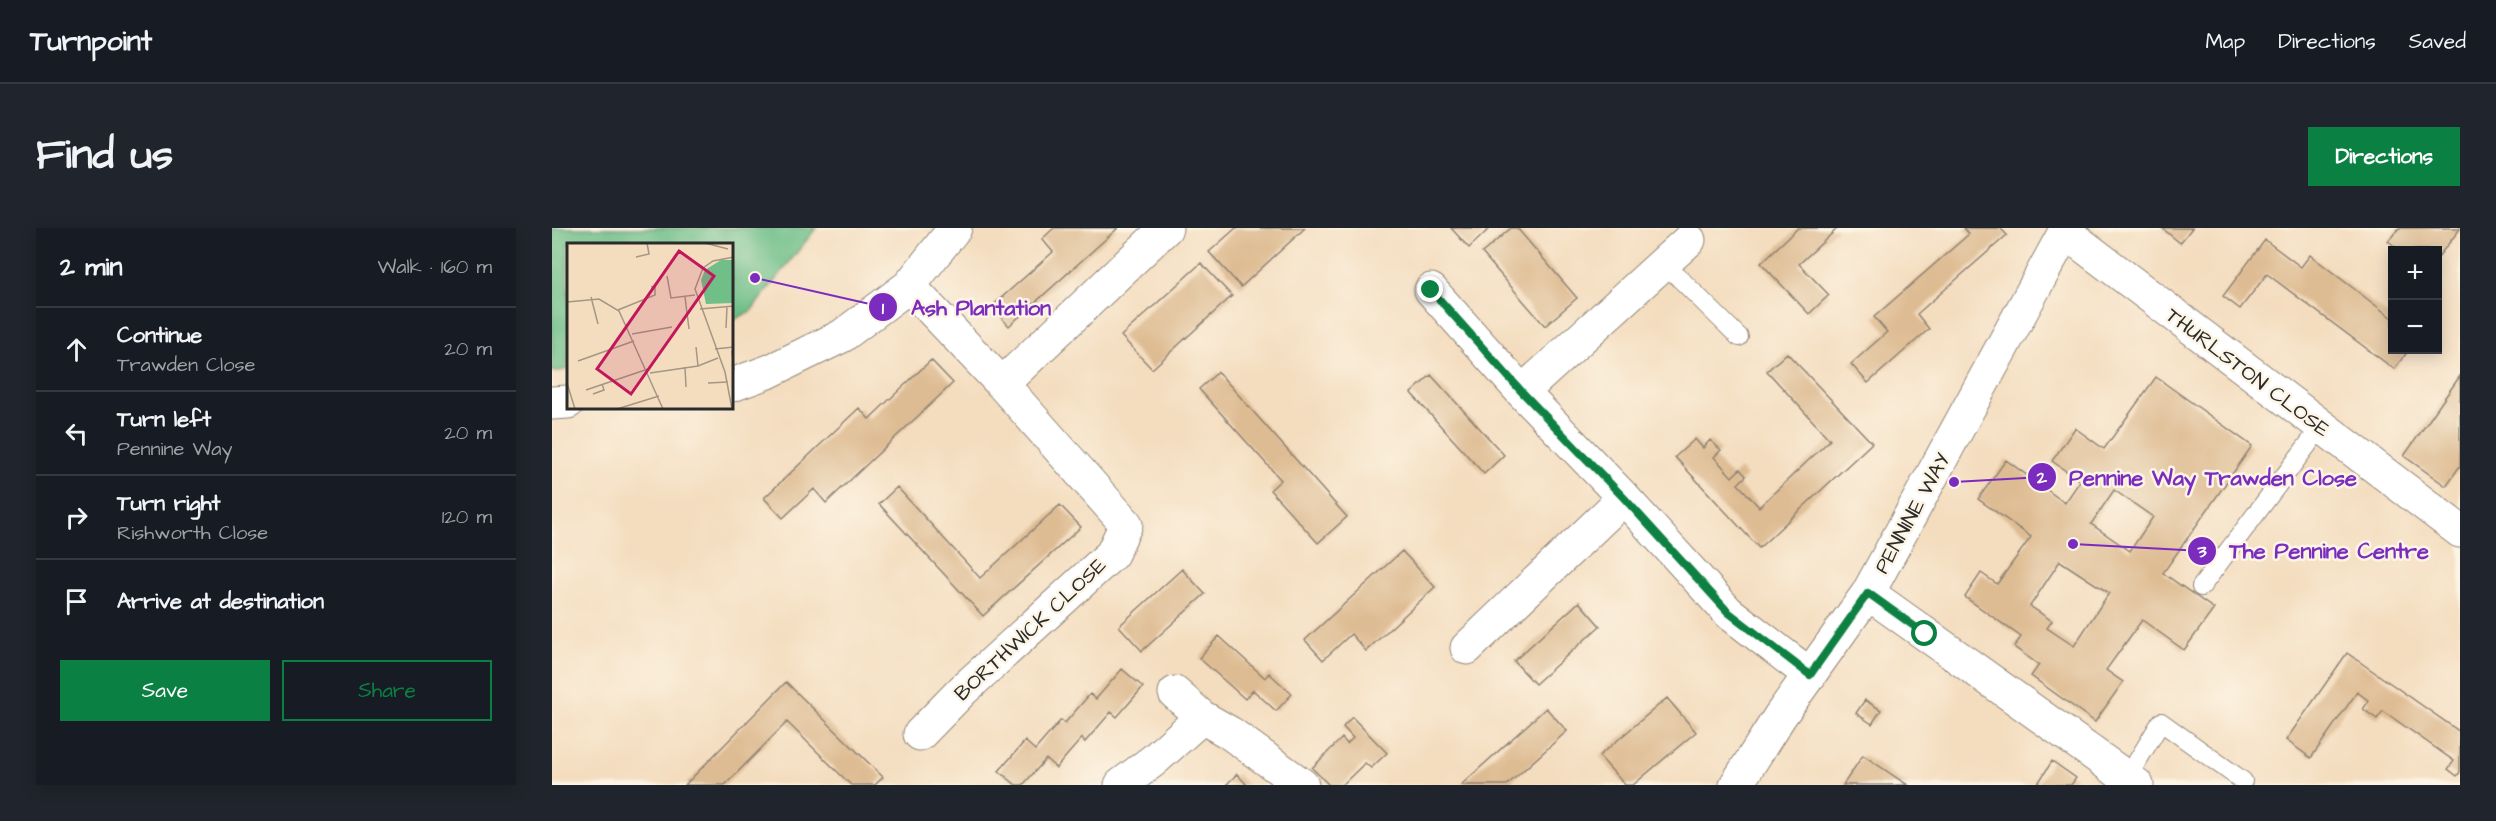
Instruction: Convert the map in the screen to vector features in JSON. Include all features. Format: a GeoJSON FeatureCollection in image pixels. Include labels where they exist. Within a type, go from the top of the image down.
{"type":"FeatureCollection","features":[{"type":"Feature","properties":{"kind":"street"},"geometry":{"type":"LineString","coordinates":[[734,384],[770,371],[842,336],[909,286],[955,228]]}},
{"type":"Feature","properties":{"kind":"street"},"geometry":{"type":"LineString","coordinates":[[1002,384],[1166,228]]}},
{"type":"Feature","properties":{"kind":"street","name":"THURLSTON CLOSE"},"geometry":{"type":"LineString","coordinates":[[2066,230],[2460,531]]}},
{"type":"Feature","properties":{"kind":"street","name":"PENNINE WAY"},"geometry":{"type":"LineString","coordinates":[[1736,785],[1868,593],[2066,230]]}},
{"type":"Feature","properties":{"kind":"street"},"geometry":{"type":"LineString","coordinates":[[1522,392],[1689,240]]}},
{"type":"Feature","properties":{"kind":"street","name":"BORTHWICK CLOSE"},"geometry":{"type":"LineString","coordinates":[[909,286],[1002,384],[1126,524],[1112,554],[963,690],[920,734]]}},
{"type":"Feature","properties":{"kind":"street"},"geometry":{"type":"LineString","coordinates":[[1431,290],[1522,392],[1624,498],[1728,612],[1810,675]]}},
{"type":"Feature","properties":{"kind":"street"},"geometry":{"type":"LineString","coordinates":[[552,403],[567,402]]}},
{"type":"Feature","properties":{"kind":"street"},"geometry":{"type":"LineString","coordinates":[[1467,648],[1624,498]]}},
{"type":"Feature","properties":{"kind":"street"},"geometry":{"type":"LineString","coordinates":[[1868,593],[2132,781]]}},
{"type":"Feature","properties":{"kind":"street"},"geometry":{"type":"LineString","coordinates":[[1175,693],[1202,717],[1230,733],[1302,785]]}},
{"type":"Feature","properties":{"kind":"street"},"geometry":{"type":"LineString","coordinates":[[1121,785],[1154,760],[1202,717]]}},
{"type":"Feature","properties":{"kind":"lane"},"geometry":{"type":"LineString","coordinates":[[1664,263],[1739,337]]}},
{"type":"Feature","properties":{"kind":"lane"},"geometry":{"type":"LineString","coordinates":[[2201,587],[2321,427]]}},
{"type":"Feature","properties":{"kind":"lane"},"geometry":{"type":"LineString","coordinates":[[2132,781],[2161,722],[2243,782]]}},
{"type":"Feature","properties":{"kind":"green space"},"geometry":{"type":"Polygon","coordinates":[[[552,228],[816,228],[751,311],[734,320],[734,243],[567,243],[567,369],[552,371],[552,228]]]}},
{"type":"Feature","properties":{"kind":"building"},"geometry":{"type":"Polygon","coordinates":[[[1054,228],[1118,228],[1009,326],[991,307],[1053,252],[1042,239],[1054,228]]]}},
{"type":"Feature","properties":{"kind":"building"},"geometry":{"type":"Polygon","coordinates":[[[1236,228],[1305,228],[1241,287],[1209,252],[1236,228]]]}},
{"type":"Feature","properties":{"kind":"building"},"geometry":{"type":"Polygon","coordinates":[[[1451,228],[1488,228],[1489,229],[1469,248],[1451,228]]]}},
{"type":"Feature","properties":{"kind":"building"},"geometry":{"type":"Polygon","coordinates":[[[1511,228],[1517,228],[1577,298],[1545,326],[1482,253],[1511,228]]]}},
{"type":"Feature","properties":{"kind":"building"},"geometry":{"type":"Polygon","coordinates":[[[1798,228],[1838,228],[1799,264],[1829,295],[1809,314],[1761,263],[1798,228]]]}},
{"type":"Feature","properties":{"kind":"building"},"geometry":{"type":"Polygon","coordinates":[[[1964,228],[2000,228],[2007,235],[1917,314],[1929,329],[1868,383],[1851,364],[1887,332],[1874,317],[1969,234],[1964,228]]]}},
{"type":"Feature","properties":{"kind":"building"},"geometry":{"type":"Polygon","coordinates":[[[2162,228],[2192,228],[2180,243],[2162,228]]]}},
{"type":"Feature","properties":{"kind":"building"},"geometry":{"type":"Polygon","coordinates":[[[2399,228],[2460,228],[2442,252],[2442,246],[2395,246],[2388,241],[2399,228]]]}},
{"type":"Feature","properties":{"kind":"building"},"geometry":{"type":"Polygon","coordinates":[[[2265,240],[2301,267],[2310,255],[2388,315],[2388,354],[2406,354],[2394,369],[2267,274],[2240,309],[2223,296],[2265,240]]]}},
{"type":"Feature","properties":{"kind":"building"},"geometry":{"type":"Polygon","coordinates":[[[1201,263],[1232,296],[1152,369],[1121,336],[1201,263]]]}},
{"type":"Feature","properties":{"kind":"building"},"geometry":{"type":"Polygon","coordinates":[[[1787,353],[1872,443],[1759,548],[1675,457],[1695,439],[1703,448],[1710,440],[1721,450],[1714,457],[1732,477],[1740,469],[1746,476],[1738,484],[1759,507],[1830,440],[1767,371],[1787,353]]]}},
{"type":"Feature","properties":{"kind":"building"},"geometry":{"type":"Polygon","coordinates":[[[931,360],[953,383],[826,503],[814,489],[783,518],[764,498],[859,408],[869,419],[931,360]]]}},
{"type":"Feature","properties":{"kind":"building"},"geometry":{"type":"Polygon","coordinates":[[[1218,372],[1347,517],[1318,543],[1270,490],[1281,480],[1199,389],[1218,372]]]}},
{"type":"Feature","properties":{"kind":"building"},"geometry":{"type":"Polygon","coordinates":[[[1431,375],[1504,455],[1484,474],[1411,393],[1431,375]]]}},
{"type":"Feature","properties":{"kind":"building"},"geometry":{"type":"Polygon","coordinates":[[[2460,376],[2460,466],[2446,486],[2404,456],[2460,376]]]}},
{"type":"Feature","properties":{"kind":"building"},"geometry":{"type":"Polygon","coordinates":[[[2156,377],[2252,446],[2163,573],[2214,609],[2184,650],[2142,620],[2106,670],[2123,682],[2095,722],[2031,676],[2039,665],[2014,647],[2021,637],[1965,597],[1981,573],[1997,584],[2031,537],[1978,499],[2006,460],[2065,503],[2080,481],[2052,461],[2075,428],[2104,449],[2156,377]],[[2114,490],[2091,524],[2130,551],[2153,517],[2114,490]],[[2060,561],[2030,606],[2052,621],[2047,628],[2074,646],[2109,593],[2060,561]]]}},
{"type":"Feature","properties":{"kind":"building"},"geometry":{"type":"Polygon","coordinates":[[[897,487],[980,578],[1060,505],[1081,527],[983,616],[879,504],[897,487]]]}},
{"type":"Feature","properties":{"kind":"building"},"geometry":{"type":"Polygon","coordinates":[[[1402,551],[1435,587],[1366,651],[1351,634],[1323,660],[1305,640],[1402,551]]]}},
{"type":"Feature","properties":{"kind":"building"},"geometry":{"type":"Polygon","coordinates":[[[1182,569],[1205,594],[1142,651],[1119,626],[1182,569]]]}},
{"type":"Feature","properties":{"kind":"building"},"geometry":{"type":"Polygon","coordinates":[[[1579,602],[1600,626],[1535,684],[1514,661],[1579,602]]]}},
{"type":"Feature","properties":{"kind":"building"},"geometry":{"type":"Polygon","coordinates":[[[1219,636],[1265,678],[1269,673],[1292,694],[1276,711],[1253,690],[1245,699],[1199,658],[1219,636]]]}},
{"type":"Feature","properties":{"kind":"building"},"geometry":{"type":"Polygon","coordinates":[[[2347,653],[2460,732],[2460,772],[2457,776],[2448,769],[2454,761],[2383,711],[2377,719],[2363,709],[2369,701],[2357,692],[2311,758],[2286,740],[2347,653]]]}},
{"type":"Feature","properties":{"kind":"building"},"geometry":{"type":"Polygon","coordinates":[[[1122,669],[1143,687],[1117,717],[1111,712],[1085,742],[1082,738],[1056,768],[1046,759],[1023,785],[1016,785],[999,771],[1025,741],[1035,750],[1061,720],[1065,723],[1090,694],[1096,699],[1122,669]]]}},
{"type":"Feature","properties":{"kind":"building"},"geometry":{"type":"Polygon","coordinates":[[[786,682],[883,777],[875,785],[851,785],[787,722],[725,785],[685,785],[786,682]]]}},
{"type":"Feature","properties":{"kind":"building"},"geometry":{"type":"Polygon","coordinates":[[[1667,698],[1696,732],[1633,785],[1625,785],[1599,756],[1667,698]]]}},
{"type":"Feature","properties":{"kind":"building"},"geometry":{"type":"Polygon","coordinates":[[[1865,700],[1881,710],[1872,724],[1856,713],[1865,700]]]}},
{"type":"Feature","properties":{"kind":"building"},"geometry":{"type":"Polygon","coordinates":[[[1546,708],[1567,731],[1507,785],[1461,785],[1546,708]]]}},
{"type":"Feature","properties":{"kind":"building"},"geometry":{"type":"Polygon","coordinates":[[[1352,717],[1387,753],[1371,768],[1365,763],[1342,785],[1329,785],[1312,768],[1342,738],[1347,744],[1353,738],[1343,727],[1352,717]]]}},
{"type":"Feature","properties":{"kind":"building"},"geometry":{"type":"Polygon","coordinates":[[[1863,755],[1900,780],[1908,785],[1843,785],[1863,755]]]}},
{"type":"Feature","properties":{"kind":"building"},"geometry":{"type":"Polygon","coordinates":[[[2052,761],[2076,778],[2071,785],[2037,785],[2052,761]]]}},
{"type":"Feature","properties":{"kind":"building"},"geometry":{"type":"Polygon","coordinates":[[[1237,774],[1247,785],[1226,785],[1237,774]]]}},
{"type":"Feature","properties":{"kind":"place","name":"Ash Plantation"},"geometry":{"type":"Point","coordinates":[755,278]}},
{"type":"Feature","properties":{"kind":"place","name":"Pennine Way Trawden Close"},"geometry":{"type":"Point","coordinates":[1954,482]}},
{"type":"Feature","properties":{"kind":"place","name":"The Pennine Centre"},"geometry":{"type":"Point","coordinates":[2073,544]}},
{"type":"Feature","properties":{"kind":"route"},"geometry":{"type":"LineString","coordinates":[[1431,290],[1522,392],[1624,498],[1728,612],[1810,675],[1868,593],[1925,634]]}}]}
